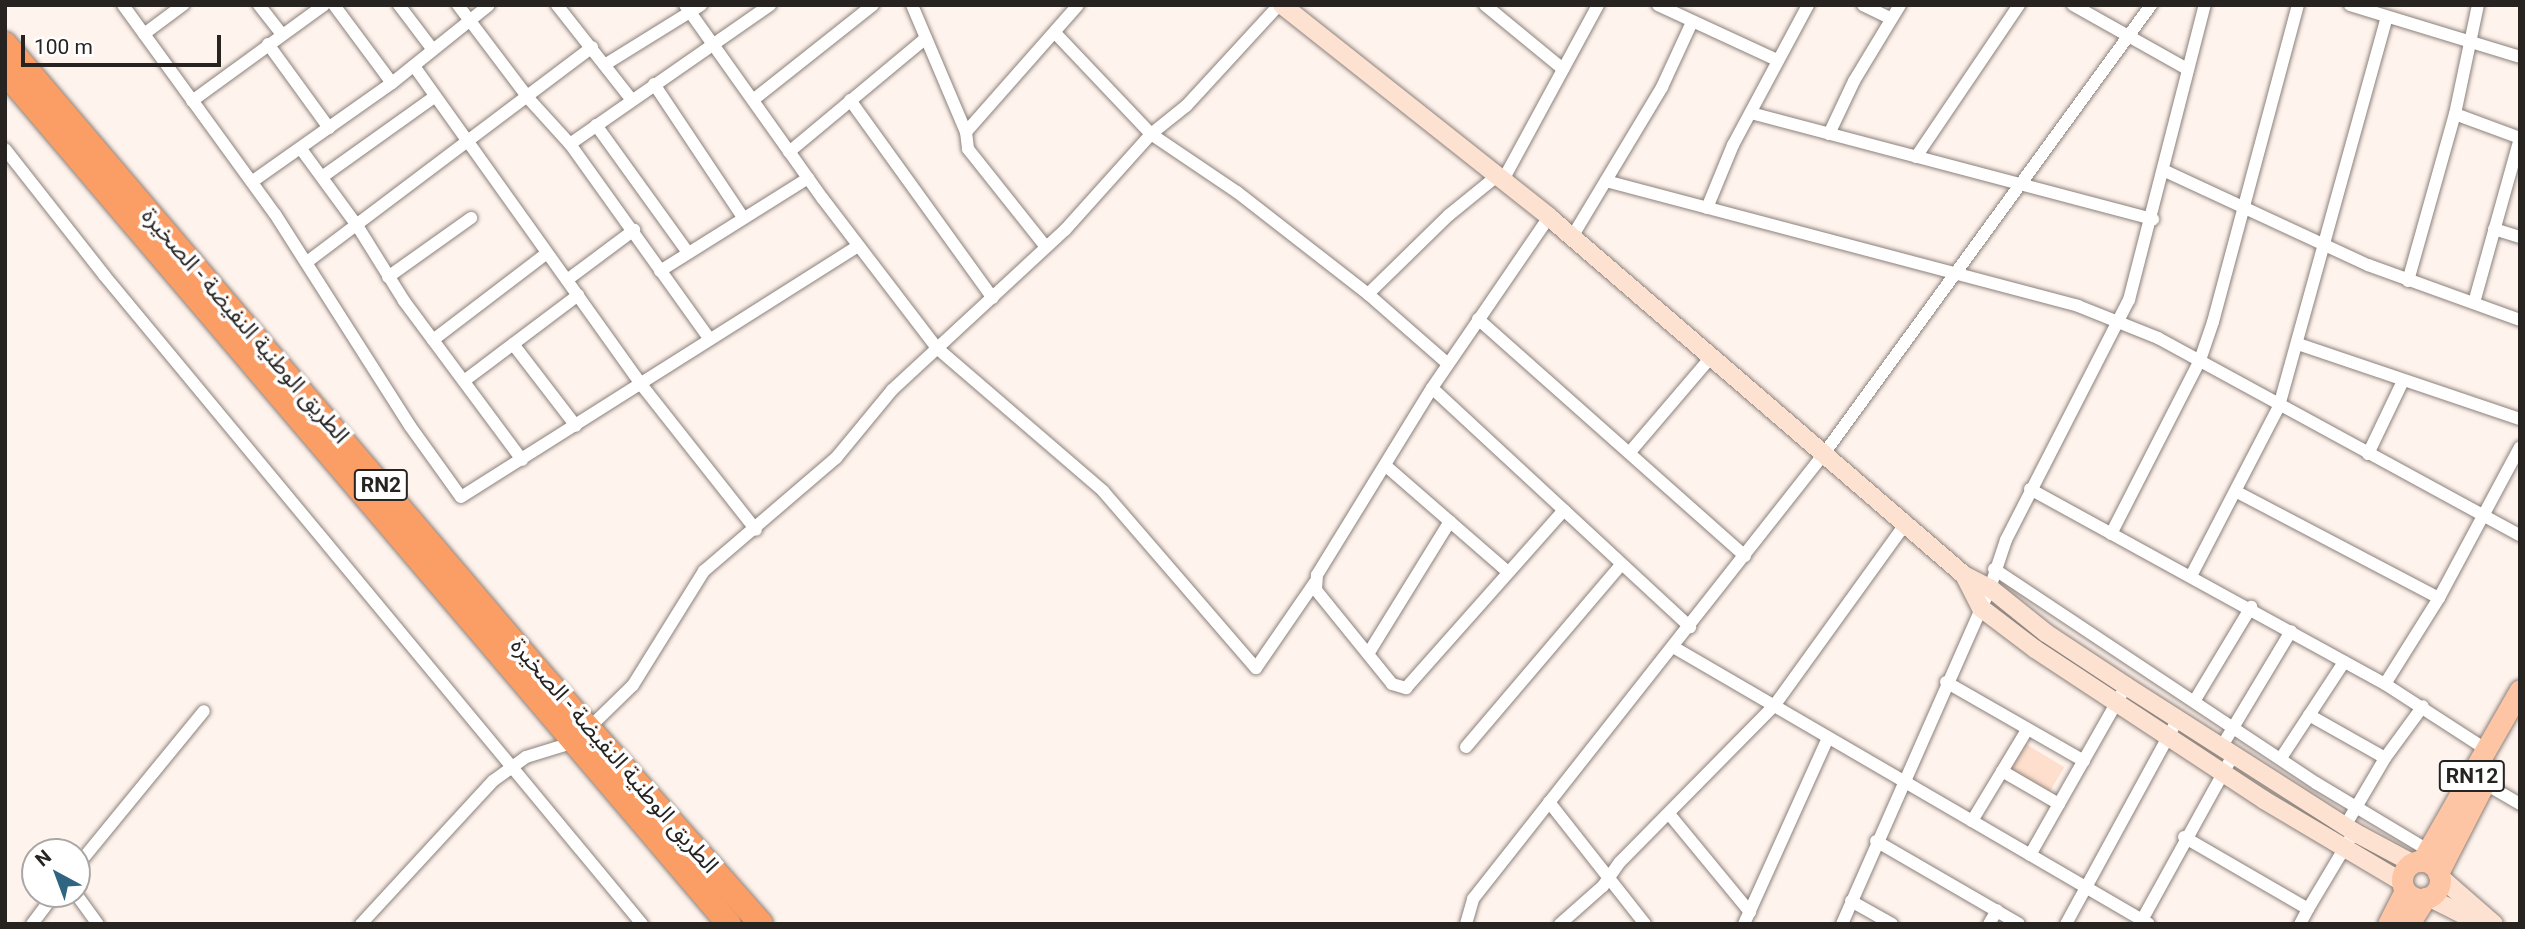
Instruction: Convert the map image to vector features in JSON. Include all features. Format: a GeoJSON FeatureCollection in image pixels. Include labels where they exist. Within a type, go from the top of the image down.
{"type":"FeatureCollection","features":[{"type":"Feature","properties":{"kind":"highway","name":"الطريق الوطنية النفيضة - الصخيرة"},"geometry":{"type":"LineString","coordinates":[[5,44],[332,442],[582,736],[729,924]]}},
{"type":"Feature","properties":{"kind":"highway","name":"الطريق الوطنية النفيضة - الصخيرة"},"geometry":{"type":"LineString","coordinates":[[5,72],[332,442]]}},
{"type":"Feature","properties":{"kind":"highway","name":"الطريق الوطنية النفيضة - الصخيرة"},"geometry":{"type":"LineString","coordinates":[[582,736],[761,924]]}},
{"type":"Feature","properties":{"kind":"main road","name":"RN12"},"geometry":{"type":"LineString","coordinates":[[2409,924],[2422,877],[2520,690]]}},
{"type":"Feature","properties":{"kind":"main road","name":"RN12"},"geometry":{"type":"LineString","coordinates":[[2388,924],[2484,783],[2520,713]]}},
{"type":"Feature","properties":{"kind":"street"},"geometry":{"type":"LineString","coordinates":[[123,5],[191,101],[253,181],[458,496],[467,495],[709,338],[858,246]]}},
{"type":"Feature","properties":{"kind":"street"},"geometry":{"type":"LineString","coordinates":[[144,34],[183,5]]}},
{"type":"Feature","properties":{"kind":"street"},"geometry":{"type":"LineString","coordinates":[[259,5],[282,34]]}},
{"type":"Feature","properties":{"kind":"street"},"geometry":{"type":"LineString","coordinates":[[191,101],[324,5]]}},
{"type":"Feature","properties":{"kind":"street"},"geometry":{"type":"LineString","coordinates":[[334,5],[392,83]]}},
{"type":"Feature","properties":{"kind":"street"},"geometry":{"type":"LineString","coordinates":[[399,5],[433,50]]}},
{"type":"Feature","properties":{"kind":"street"},"geometry":{"type":"LineString","coordinates":[[458,5],[468,22],[529,99],[570,144],[709,338]]}},
{"type":"Feature","properties":{"kind":"street"},"geometry":{"type":"LineString","coordinates":[[253,181],[392,83],[489,5]]}},
{"type":"Feature","properties":{"kind":"street"},"geometry":{"type":"LineString","coordinates":[[557,5],[631,99]]}},
{"type":"Feature","properties":{"kind":"street"},"geometry":{"type":"LineString","coordinates":[[570,144],[631,99],[770,5]]}},
{"type":"Feature","properties":{"kind":"street"},"geometry":{"type":"LineString","coordinates":[[753,100],[873,5]]}},
{"type":"Feature","properties":{"kind":"street"},"geometry":{"type":"LineString","coordinates":[[912,5],[966,132],[974,158],[1046,247]]}},
{"type":"Feature","properties":{"kind":"street"},"geometry":{"type":"LineString","coordinates":[[966,132],[1078,5]]}},
{"type":"Feature","properties":{"kind":"street"},"geometry":{"type":"LineString","coordinates":[[362,924],[510,766],[582,736],[633,685],[704,572],[756,530],[836,458],[892,390],[1046,247],[1151,134],[1186,106],[1280,5],[1549,217],[1903,527],[1964,575],[1990,588],[2046,633],[2126,686],[2494,924]]}},
{"type":"Feature","properties":{"kind":"street"},"geometry":{"type":"LineString","coordinates":[[1485,5],[1563,69]]}},
{"type":"Feature","properties":{"kind":"street"},"geometry":{"type":"LineString","coordinates":[[1368,294],[1449,215],[1500,178],[1598,5]]}},
{"type":"Feature","properties":{"kind":"street"},"geometry":{"type":"LineString","coordinates":[[1658,5],[1777,60]]}},
{"type":"Feature","properties":{"kind":"street"},"geometry":{"type":"LineString","coordinates":[[1707,208],[1777,60],[1808,5]]}},
{"type":"Feature","properties":{"kind":"street"},"geometry":{"type":"LineString","coordinates":[[1863,5],[1891,18]]}},
{"type":"Feature","properties":{"kind":"street"},"geometry":{"type":"LineString","coordinates":[[1829,134],[1900,5]]}},
{"type":"Feature","properties":{"kind":"street"},"geometry":{"type":"LineString","coordinates":[[1916,156],[2019,5]]}},
{"type":"Feature","properties":{"kind":"street"},"geometry":{"type":"LineString","coordinates":[[2074,5],[2187,69]]}},
{"type":"Feature","properties":{"kind":"street"},"geometry":{"type":"LineString","coordinates":[[1466,924],[1473,899],[1675,648],[1823,455],[1954,274],[2022,186],[2151,5]]}},
{"type":"Feature","properties":{"kind":"street"},"geometry":{"type":"LineString","coordinates":[[1842,924],[1946,682],[1990,588],[1994,569],[2030,489],[2119,322],[2153,219],[2187,69],[2205,5]]}},
{"type":"Feature","properties":{"kind":"street"},"geometry":{"type":"LineString","coordinates":[[2111,534],[2200,360],[2298,5]]}},
{"type":"Feature","properties":{"kind":"street"},"geometry":{"type":"LineString","coordinates":[[2350,5],[2520,57]]}},
{"type":"Feature","properties":{"kind":"street"},"geometry":{"type":"LineString","coordinates":[[2408,281],[2455,114],[2478,5]]}},
{"type":"Feature","properties":{"kind":"street"},"geometry":{"type":"LineString","coordinates":[[606,64],[692,7],[713,44],[789,152],[937,348],[1103,491],[1256,668],[1315,582],[1432,388],[1549,217]]}},
{"type":"Feature","properties":{"kind":"street"},"geometry":{"type":"LineString","coordinates":[[2191,576],[2237,492],[2279,406],[2387,17]]}},
{"type":"Feature","properties":{"kind":"street"},"geometry":{"type":"LineString","coordinates":[[1572,237],[1662,87],[1692,22]]}},
{"type":"Feature","properties":{"kind":"street"},"geometry":{"type":"LineString","coordinates":[[1055,33],[1151,134],[1218,178],[1368,294],[1448,364]]}},
{"type":"Feature","properties":{"kind":"street"},"geometry":{"type":"LineString","coordinates":[[789,152],[926,38]]}},
{"type":"Feature","properties":{"kind":"street"},"geometry":{"type":"LineString","coordinates":[[268,44],[329,128]]}},
{"type":"Feature","properties":{"kind":"street"},"geometry":{"type":"LineString","coordinates":[[307,262],[359,227],[529,99],[592,47]]}},
{"type":"Feature","properties":{"kind":"street"},"geometry":{"type":"LineString","coordinates":[[414,66],[640,383],[756,530]]}},
{"type":"Feature","properties":{"kind":"street"},"geometry":{"type":"LineString","coordinates":[[654,84],[742,216]]}},
{"type":"Feature","properties":{"kind":"street"},"geometry":{"type":"LineString","coordinates":[[323,177],[434,97]]}},
{"type":"Feature","properties":{"kind":"street"},"geometry":{"type":"LineString","coordinates":[[850,100],[993,298]]}},
{"type":"Feature","properties":{"kind":"street"},"geometry":{"type":"LineString","coordinates":[[1751,113],[2153,219]]}},
{"type":"Feature","properties":{"kind":"street"},"geometry":{"type":"LineString","coordinates":[[2455,114],[2520,138],[2474,303]]}},
{"type":"Feature","properties":{"kind":"street"},"geometry":{"type":"LineString","coordinates":[[596,125],[687,251]]}},
{"type":"Feature","properties":{"kind":"street"},"geometry":{"type":"LineString","coordinates":[[5,149],[104,275],[642,924]]}},
{"type":"Feature","properties":{"kind":"street"},"geometry":{"type":"LineString","coordinates":[[301,149],[359,227],[387,276],[522,460]]}},
{"type":"Feature","properties":{"kind":"street"},"geometry":{"type":"LineString","coordinates":[[2163,170],[2325,246],[2408,281],[2520,320]]}},
{"type":"Feature","properties":{"kind":"street"},"geometry":{"type":"LineString","coordinates":[[660,271],[742,216],[808,178]]}},
{"type":"Feature","properties":{"kind":"street"},"geometry":{"type":"LineString","coordinates":[[1606,181],[2078,306],[2200,360],[2279,406],[2520,535]]}},
{"type":"Feature","properties":{"kind":"street"},"geometry":{"type":"LineString","coordinates":[[387,276],[471,218]]}},
{"type":"Feature","properties":{"kind":"street"},"geometry":{"type":"LineString","coordinates":[[2494,229],[2520,237]]}},
{"type":"Feature","properties":{"kind":"street"},"geometry":{"type":"LineString","coordinates":[[567,280],[634,230]]}},
{"type":"Feature","properties":{"kind":"street"},"geometry":{"type":"LineString","coordinates":[[433,340],[547,253]]}},
{"type":"Feature","properties":{"kind":"street"},"geometry":{"type":"LineString","coordinates":[[464,381],[578,295]]}},
{"type":"Feature","properties":{"kind":"street"},"geometry":{"type":"LineString","coordinates":[[1478,319],[1745,556]]}},
{"type":"Feature","properties":{"kind":"street"},"geometry":{"type":"LineString","coordinates":[[513,344],[576,426]]}},
{"type":"Feature","properties":{"kind":"street"},"geometry":{"type":"LineString","coordinates":[[2298,344],[2520,419]]}},
{"type":"Feature","properties":{"kind":"street"},"geometry":{"type":"LineString","coordinates":[[1630,452],[1712,357]]}},
{"type":"Feature","properties":{"kind":"street"},"geometry":{"type":"LineString","coordinates":[[2368,454],[2403,381]]}},
{"type":"Feature","properties":{"kind":"street"},"geometry":{"type":"LineString","coordinates":[[1432,388],[1690,626]]}},
{"type":"Feature","properties":{"kind":"street"},"geometry":{"type":"LineString","coordinates":[[2385,684],[2440,598],[2520,447]]}},
{"type":"Feature","properties":{"kind":"street"},"geometry":{"type":"LineString","coordinates":[[1386,466],[1507,571]]}},
{"type":"Feature","properties":{"kind":"street"},"geometry":{"type":"LineString","coordinates":[[2030,489],[2251,607],[2423,706],[2487,750]]}},
{"type":"Feature","properties":{"kind":"street"},"geometry":{"type":"LineString","coordinates":[[2237,492],[2440,598]]}},
{"type":"Feature","properties":{"kind":"street"},"geometry":{"type":"LineString","coordinates":[[1315,582],[1320,598],[1392,684],[1406,688],[1507,571],[1564,510]]}},
{"type":"Feature","properties":{"kind":"street"},"geometry":{"type":"LineString","coordinates":[[1368,654],[1450,520]]}},
{"type":"Feature","properties":{"kind":"street"},"geometry":{"type":"LineString","coordinates":[[1560,924],[1609,878],[1774,706],[1903,527]]}},
{"type":"Feature","properties":{"kind":"street"},"geometry":{"type":"LineString","coordinates":[[1466,747],[1622,564]]}},
{"type":"Feature","properties":{"kind":"street"},"geometry":{"type":"LineString","coordinates":[[1994,569],[2355,808],[2422,877],[2483,924]]}},
{"type":"Feature","properties":{"kind":"street"},"geometry":{"type":"LineString","coordinates":[[1964,575],[1980,607],[2116,703],[2344,848],[2422,877]]}},
{"type":"Feature","properties":{"kind":"street"},"geometry":{"type":"LineString","coordinates":[[2195,700],[2251,607]]}},
{"type":"Feature","properties":{"kind":"street"},"geometry":{"type":"LineString","coordinates":[[1675,648],[2146,922],[2184,837],[2221,772],[2236,727],[2291,631]]}},
{"type":"Feature","properties":{"kind":"street"},"geometry":{"type":"LineString","coordinates":[[2281,758],[2344,662]]}},
{"type":"Feature","properties":{"kind":"street"},"geometry":{"type":"LineString","coordinates":[[1946,682],[2084,761]]}},
{"type":"Feature","properties":{"kind":"street"},"geometry":{"type":"LineString","coordinates":[[2030,855],[2126,686]]}},
{"type":"Feature","properties":{"kind":"street"},"geometry":{"type":"LineString","coordinates":[[2300,924],[2344,848],[2355,808],[2385,758],[2423,706]]}},
{"type":"Feature","properties":{"kind":"street"},"geometry":{"type":"LineString","coordinates":[[91,849],[204,710]]}},
{"type":"Feature","properties":{"kind":"street"},"geometry":{"type":"LineString","coordinates":[[2309,715],[2385,758]]}},
{"type":"Feature","properties":{"kind":"street"},"geometry":{"type":"LineString","coordinates":[[2066,924],[2178,719]]}},
{"type":"Feature","properties":{"kind":"street"},"geometry":{"type":"LineString","coordinates":[[1972,821],[2027,730]]}},
{"type":"Feature","properties":{"kind":"street"},"geometry":{"type":"LineString","coordinates":[[1670,815],[1747,918],[1828,738]]}},
{"type":"Feature","properties":{"kind":"street"},"geometry":{"type":"LineString","coordinates":[[2002,771],[2059,804]]}},
{"type":"Feature","properties":{"kind":"street"},"geometry":{"type":"LineString","coordinates":[[2484,783],[2520,803]]}},
{"type":"Feature","properties":{"kind":"street"},"geometry":{"type":"LineString","coordinates":[[1549,802],[1645,924]]}},
{"type":"Feature","properties":{"kind":"street"},"geometry":{"type":"LineString","coordinates":[[2184,837],[2308,909]]}},
{"type":"Feature","properties":{"kind":"street"},"geometry":{"type":"LineString","coordinates":[[1876,841],[2019,924]]}},
{"type":"Feature","properties":{"kind":"street"},"geometry":{"type":"LineString","coordinates":[[1852,901],[1892,924]]}},
{"type":"Feature","properties":{"kind":"street"},"geometry":{"type":"LineString","coordinates":[[32,924],[44,908]]}},
{"type":"Feature","properties":{"kind":"street"},"geometry":{"type":"LineString","coordinates":[[86,908],[98,924]]}},
{"type":"Feature","properties":{"kind":"street"},"geometry":{"type":"LineString","coordinates":[[1989,924],[1997,910]]}},
{"type":"Feature","properties":{"kind":"shaded area"},"geometry":{"type":"Polygon","coordinates":[[[2024,743],[2064,767],[2049,793],[2009,769],[2024,743]]]}}]}
